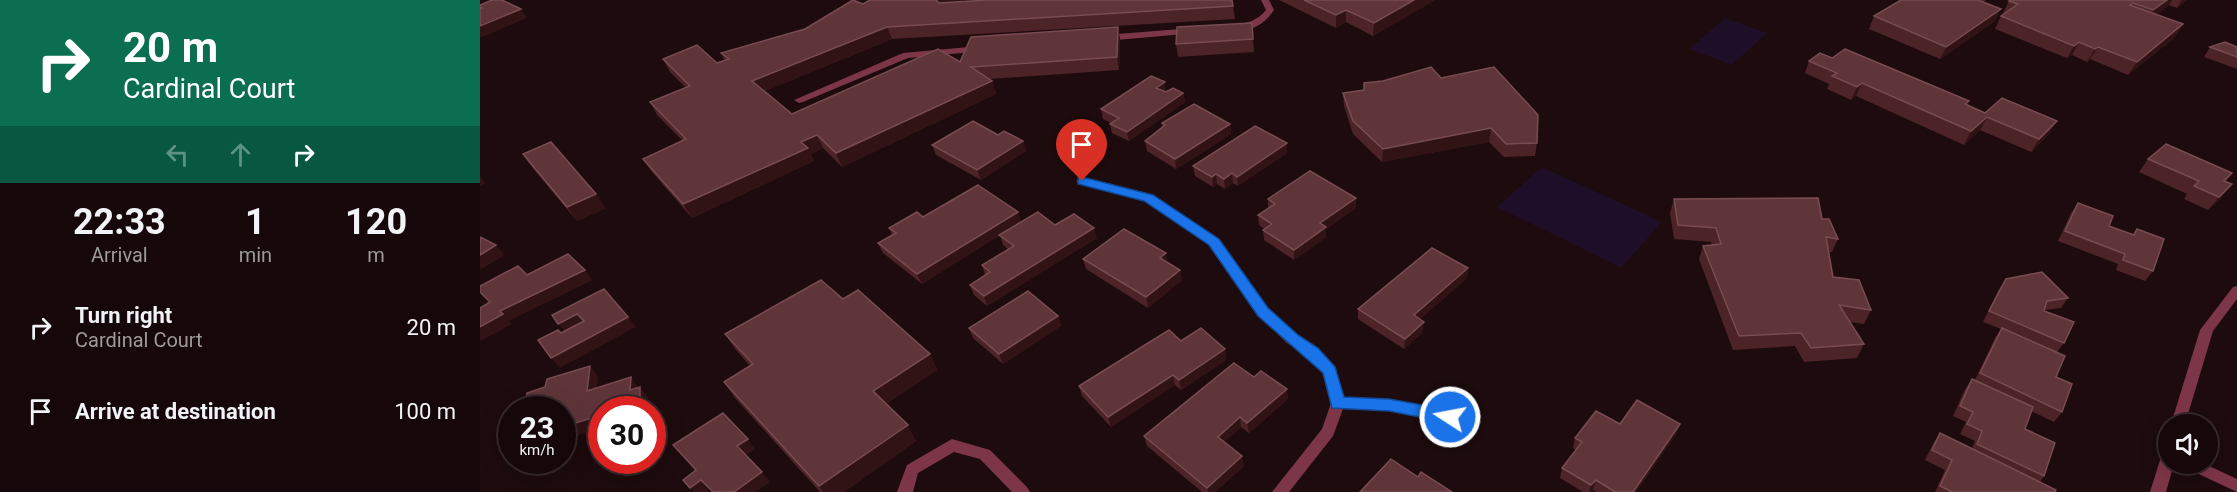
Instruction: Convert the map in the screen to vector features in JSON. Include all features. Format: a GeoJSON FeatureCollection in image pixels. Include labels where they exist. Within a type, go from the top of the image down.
{"type":"FeatureCollection","features":[{"type":"Feature","properties":{"kind":"street"},"geometry":{"type":"LineString","coordinates":[[1224,29],[1248,28],[1264,20],[1270,9],[1265,0]]}},
{"type":"Feature","properties":{"kind":"street"},"geometry":{"type":"LineString","coordinates":[[1094,39],[1200,31]]}},
{"type":"Feature","properties":{"kind":"street"},"geometry":{"type":"LineString","coordinates":[[799,100],[906,55],[989,48]]}},
{"type":"Feature","properties":{"kind":"street"},"geometry":{"type":"LineString","coordinates":[[1082,181],[1149,198],[1214,242],[1263,312],[1292,339],[1312,352],[1330,371],[1338,403],[1328,432],[1280,492]]}},
{"type":"Feature","properties":{"kind":"street"},"geometry":{"type":"LineString","coordinates":[[2181,414],[2207,330],[2237,290]]}},
{"type":"Feature","properties":{"kind":"street"},"geometry":{"type":"LineString","coordinates":[[1338,403],[1389,405],[1470,421]]}},
{"type":"Feature","properties":{"kind":"street"},"geometry":{"type":"LineString","coordinates":[[906,492],[912,469],[952,445],[985,454],[1022,492]]}},
{"type":"Feature","properties":{"kind":"street"},"geometry":{"type":"LineString","coordinates":[[2158,492],[2163,474]]}},
{"type":"Feature","properties":{"kind":"street"},"geometry":{"type":"LineString","coordinates":[[2212,474],[2237,486]]}},
{"type":"Feature","properties":{"kind":"shaded area"},"geometry":{"type":"Polygon","coordinates":[[[1725,18],[1767,33],[1732,65],[1689,49],[1725,18]]]}},
{"type":"Feature","properties":{"kind":"shaded area"},"geometry":{"type":"Polygon","coordinates":[[[1542,167],[1662,222],[1621,268],[1497,207],[1542,167]]]}},
{"type":"Feature","properties":{"kind":"building"},"geometry":{"type":"Polygon","coordinates":[[[492,0],[502,0],[521,9],[480,26],[480,9],[482,8],[480,5],[492,0]]]}},
{"type":"Feature","properties":{"kind":"building"},"geometry":{"type":"Polygon","coordinates":[[[853,0],[863,4],[870,0],[936,0],[939,3],[987,0],[1232,0],[1233,6],[887,27],[752,81],[792,114],[938,49],[960,62],[971,37],[1118,27],[1117,57],[971,67],[992,81],[836,153],[817,135],[801,142],[808,148],[683,204],[643,159],[686,139],[650,102],[690,86],[663,59],[697,45],[717,63],[729,59],[721,53],[805,29],[853,0]]]}},
{"type":"Feature","properties":{"kind":"building"},"geometry":{"type":"Polygon","coordinates":[[[1304,0],[1414,0],[1374,23],[1346,10],[1336,15],[1304,0]]]}},
{"type":"Feature","properties":{"kind":"building"},"geometry":{"type":"Polygon","coordinates":[[[1901,0],[1978,0],[2001,9],[1946,47],[1874,16],[1901,0]]]}},
{"type":"Feature","properties":{"kind":"building"},"geometry":{"type":"Polygon","coordinates":[[[2167,0],[2153,10],[2133,3],[2130,5],[2183,24],[2137,62],[2079,42],[2074,46],[2001,16],[2018,4],[2009,1],[2167,0]]]}},
{"type":"Feature","properties":{"kind":"building"},"geometry":{"type":"Polygon","coordinates":[[[1252,23],[1253,39],[1176,44],[1177,27],[1252,23]]]}},
{"type":"Feature","properties":{"kind":"building"},"geometry":{"type":"Polygon","coordinates":[[[2225,42],[2237,47],[2237,57],[2210,47],[2225,42]]]}},
{"type":"Feature","properties":{"kind":"building"},"geometry":{"type":"Polygon","coordinates":[[[1845,49],[1969,101],[1965,104],[1985,113],[2002,98],[2057,121],[2039,139],[1987,117],[1971,131],[1862,83],[1857,87],[1832,76],[1837,73],[1809,61],[1820,53],[1832,58],[1845,49]]]}},
{"type":"Feature","properties":{"kind":"building"},"geometry":{"type":"Polygon","coordinates":[[[1431,67],[1441,78],[1494,67],[1538,115],[1537,143],[1506,144],[1491,128],[1383,149],[1353,121],[1343,93],[1364,90],[1364,83],[1383,81],[1431,67]]]}},
{"type":"Feature","properties":{"kind":"building"},"geometry":{"type":"Polygon","coordinates":[[[1151,76],[1165,82],[1156,88],[1166,92],[1173,88],[1183,93],[1127,132],[1110,124],[1119,118],[1101,109],[1151,76]]]}},
{"type":"Feature","properties":{"kind":"building"},"geometry":{"type":"Polygon","coordinates":[[[1194,104],[1230,124],[1175,159],[1145,141],[1165,125],[1162,123],[1194,104]]]}},
{"type":"Feature","properties":{"kind":"building"},"geometry":{"type":"Polygon","coordinates":[[[973,121],[998,135],[1004,131],[1023,141],[977,170],[932,145],[973,121]]]}},
{"type":"Feature","properties":{"kind":"building"},"geometry":{"type":"Polygon","coordinates":[[[1255,126],[1287,143],[1237,177],[1232,173],[1224,179],[1216,174],[1212,177],[1193,166],[1255,126]]]}},
{"type":"Feature","properties":{"kind":"building"},"geometry":{"type":"Polygon","coordinates":[[[551,142],[596,194],[567,207],[523,154],[551,142]]]}},
{"type":"Feature","properties":{"kind":"building"},"geometry":{"type":"Polygon","coordinates":[[[2166,144],[2232,173],[2224,181],[2232,184],[2219,197],[2194,186],[2199,181],[2148,159],[2166,144]]]}},
{"type":"Feature","properties":{"kind":"building"},"geometry":{"type":"Polygon","coordinates":[[[1310,171],[1356,198],[1320,223],[1326,227],[1294,250],[1263,230],[1272,224],[1258,215],[1275,204],[1268,199],[1310,171]]]}},
{"type":"Feature","properties":{"kind":"building"},"geometry":{"type":"Polygon","coordinates":[[[978,185],[1018,212],[917,274],[878,243],[896,233],[889,228],[917,212],[923,217],[978,185]]]}},
{"type":"Feature","properties":{"kind":"building"},"geometry":{"type":"Polygon","coordinates":[[[1818,198],[1822,219],[1829,219],[1838,239],[1826,237],[1833,277],[1859,280],[1871,310],[1839,305],[1864,344],[1811,348],[1801,333],[1739,336],[1703,246],[1721,244],[1716,228],[1678,225],[1674,199],[1818,198]]]}},
{"type":"Feature","properties":{"kind":"building"},"geometry":{"type":"Polygon","coordinates":[[[2078,203],[2113,216],[2109,226],[2134,235],[2137,229],[2164,239],[2153,271],[2123,260],[2125,254],[2065,231],[2078,203]]]}},
{"type":"Feature","properties":{"kind":"building"},"geometry":{"type":"Polygon","coordinates":[[[1038,212],[1055,225],[1074,214],[1094,228],[984,296],[970,285],[990,272],[982,265],[1014,246],[999,235],[1038,212]]]}},
{"type":"Feature","properties":{"kind":"building"},"geometry":{"type":"Polygon","coordinates":[[[1124,229],[1166,253],[1160,258],[1180,270],[1146,297],[1083,259],[1124,229]]]}},
{"type":"Feature","properties":{"kind":"building"},"geometry":{"type":"Polygon","coordinates":[[[480,237],[496,245],[480,255],[480,237]]]}},
{"type":"Feature","properties":{"kind":"building"},"geometry":{"type":"Polygon","coordinates":[[[1432,248],[1468,268],[1414,315],[1424,322],[1405,339],[1358,309],[1432,248]]]}},
{"type":"Feature","properties":{"kind":"building"},"geometry":{"type":"Polygon","coordinates":[[[568,254],[585,270],[500,311],[503,314],[480,327],[480,308],[490,302],[480,292],[480,286],[518,266],[527,275],[568,254]]]}},
{"type":"Feature","properties":{"kind":"building"},"geometry":{"type":"Polygon","coordinates":[[[2042,272],[2068,298],[2047,301],[2044,311],[2074,322],[2064,343],[1989,311],[2006,279],[2042,272]]]}},
{"type":"Feature","properties":{"kind":"building"},"geometry":{"type":"Polygon","coordinates":[[[821,280],[843,299],[858,290],[930,354],[873,391],[908,425],[819,486],[724,382],[753,364],[725,334],[821,280]]]}},
{"type":"Feature","properties":{"kind":"building"},"geometry":{"type":"Polygon","coordinates":[[[604,289],[628,317],[551,358],[538,340],[558,330],[561,333],[584,321],[577,314],[558,324],[552,315],[604,289]]]}},
{"type":"Feature","properties":{"kind":"building"},"geometry":{"type":"Polygon","coordinates":[[[1028,291],[1058,316],[999,354],[969,328],[1028,291]]]}},
{"type":"Feature","properties":{"kind":"building"},"geometry":{"type":"Polygon","coordinates":[[[1201,328],[1225,349],[1179,380],[1173,375],[1108,417],[1079,386],[1169,330],[1181,341],[1201,328]]]}},
{"type":"Feature","properties":{"kind":"building"},"geometry":{"type":"Polygon","coordinates":[[[2002,328],[2065,356],[2056,377],[2072,384],[2062,412],[1980,373],[2002,328]]]}},
{"type":"Feature","properties":{"kind":"building"},"geometry":{"type":"Polygon","coordinates":[[[1234,363],[1254,377],[1261,371],[1287,389],[1247,423],[1240,417],[1218,437],[1242,456],[1207,488],[1144,436],[1234,363]]]}},
{"type":"Feature","properties":{"kind":"building"},"geometry":{"type":"Polygon","coordinates":[[[590,366],[587,391],[631,377],[630,390],[640,387],[640,396],[588,396],[588,419],[576,423],[576,396],[527,396],[527,393],[545,387],[547,379],[590,366]]]}},
{"type":"Feature","properties":{"kind":"building"},"geometry":{"type":"Polygon","coordinates":[[[1972,379],[2033,407],[2025,429],[2055,443],[2044,476],[1977,444],[1982,431],[1967,424],[1973,412],[1960,406],[1972,379]]]}},
{"type":"Feature","properties":{"kind":"building"},"geometry":{"type":"Polygon","coordinates":[[[1637,400],[1680,424],[1633,492],[1615,492],[1596,480],[1591,485],[1562,468],[1582,442],[1575,438],[1596,411],[1620,424],[1637,400]]]}},
{"type":"Feature","properties":{"kind":"building"},"geometry":{"type":"Polygon","coordinates":[[[723,413],[748,439],[737,446],[762,472],[734,492],[713,492],[701,480],[690,488],[683,480],[696,470],[673,445],[723,413]]]}},
{"type":"Feature","properties":{"kind":"building"},"geometry":{"type":"Polygon","coordinates":[[[1940,433],[2056,490],[2055,492],[1952,492],[1940,486],[1952,460],[1932,450],[1940,433]]]}},
{"type":"Feature","properties":{"kind":"building"},"geometry":{"type":"Polygon","coordinates":[[[1391,459],[1418,477],[1421,472],[1452,492],[1360,492],[1391,459]]]}},
{"type":"Feature","properties":{"kind":"route"},"geometry":{"type":"LineString","coordinates":[[1082,181],[1149,198],[1214,242],[1236,270],[1263,312],[1292,339],[1312,352],[1330,371],[1338,403],[1389,405],[1450,417]]}}]}
